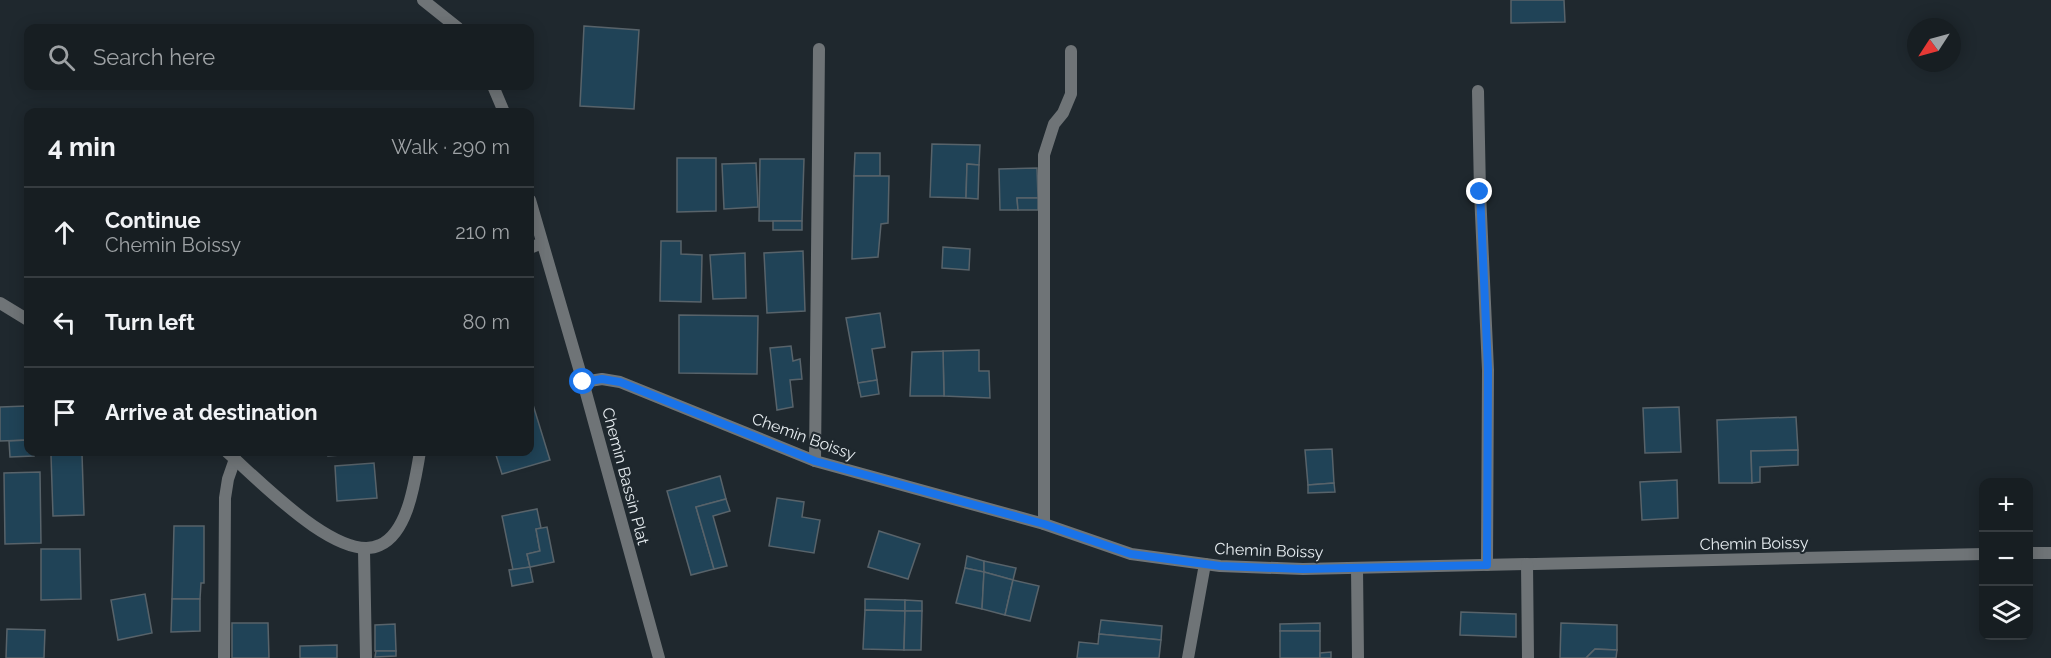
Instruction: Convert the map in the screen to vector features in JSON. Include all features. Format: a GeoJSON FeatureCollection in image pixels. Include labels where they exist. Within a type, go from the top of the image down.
{"type":"FeatureCollection","features":[{"type":"Feature","properties":{"kind":"street"},"geometry":{"type":"LineString","coordinates":[[423,0],[453,24]]}},
{"type":"Feature","properties":{"kind":"street"},"geometry":{"type":"LineString","coordinates":[[815,461],[819,49]]}},
{"type":"Feature","properties":{"kind":"street"},"geometry":{"type":"LineString","coordinates":[[1044,524],[1044,155],[1054,124],[1064,113],[1071,94],[1071,51]]}},
{"type":"Feature","properties":{"kind":"street"},"geometry":{"type":"LineString","coordinates":[[495,90],[502,108]]}},
{"type":"Feature","properties":{"kind":"street"},"geometry":{"type":"LineString","coordinates":[[1478,90],[1488,369],[1487,565]]}},
{"type":"Feature","properties":{"kind":"street","name":"Chemin Bassin Plat"},"geometry":{"type":"LineString","coordinates":[[534,214],[583,382],[658,658]]}},
{"type":"Feature","properties":{"kind":"street"},"geometry":{"type":"LineString","coordinates":[[534,246],[542,243]]}},
{"type":"Feature","properties":{"kind":"street"},"geometry":{"type":"LineString","coordinates":[[0,303],[24,318]]}},
{"type":"Feature","properties":{"kind":"street","name":"Chemin Boissy"},"geometry":{"type":"LineString","coordinates":[[583,382],[602,379],[620,382],[815,461],[1044,524],[1131,554],[1205,564],[1303,569],[1979,554]]}},
{"type":"Feature","properties":{"kind":"street"},"geometry":{"type":"LineString","coordinates":[[224,658],[225,498],[231,456]]}},
{"type":"Feature","properties":{"kind":"street"},"geometry":{"type":"LineString","coordinates":[[232,456],[307,520],[336,541],[364,550],[381,545],[403,518],[412,496],[419,456]]}},
{"type":"Feature","properties":{"kind":"street"},"geometry":{"type":"LineString","coordinates":[[364,550],[366,658]]}},
{"type":"Feature","properties":{"kind":"street"},"geometry":{"type":"LineString","coordinates":[[2033,553],[2051,553]]}},
{"type":"Feature","properties":{"kind":"street"},"geometry":{"type":"LineString","coordinates":[[1188,658],[1205,564]]}},
{"type":"Feature","properties":{"kind":"street"},"geometry":{"type":"LineString","coordinates":[[1527,564],[1528,658]]}},
{"type":"Feature","properties":{"kind":"street"},"geometry":{"type":"LineString","coordinates":[[1357,568],[1358,658]]}},
{"type":"Feature","properties":{"kind":"building"},"geometry":{"type":"Polygon","coordinates":[[[1511,0],[1564,0],[1565,22],[1511,23],[1511,0]]]}},
{"type":"Feature","properties":{"kind":"building"},"geometry":{"type":"Polygon","coordinates":[[[584,26],[639,30],[634,109],[580,106],[584,26]]]}},
{"type":"Feature","properties":{"kind":"building"},"geometry":{"type":"Polygon","coordinates":[[[932,144],[980,145],[979,165],[967,164],[966,198],[930,197],[932,144]]]}},
{"type":"Feature","properties":{"kind":"building"},"geometry":{"type":"Polygon","coordinates":[[[855,153],[880,153],[880,176],[854,176],[855,153]]]}},
{"type":"Feature","properties":{"kind":"building"},"geometry":{"type":"Polygon","coordinates":[[[677,158],[716,158],[716,211],[677,212],[677,158]]]}},
{"type":"Feature","properties":{"kind":"building"},"geometry":{"type":"Polygon","coordinates":[[[760,159],[804,159],[802,221],[759,221],[760,159]]]}},
{"type":"Feature","properties":{"kind":"building"},"geometry":{"type":"Polygon","coordinates":[[[756,163],[758,207],[724,209],[722,164],[756,163]]]}},
{"type":"Feature","properties":{"kind":"building"},"geometry":{"type":"Polygon","coordinates":[[[967,164],[979,165],[978,199],[966,198],[967,164]]]}},
{"type":"Feature","properties":{"kind":"building"},"geometry":{"type":"Polygon","coordinates":[[[1037,168],[1038,198],[1017,198],[1018,210],[1000,210],[999,169],[1037,168]]]}},
{"type":"Feature","properties":{"kind":"building"},"geometry":{"type":"Polygon","coordinates":[[[854,176],[889,176],[888,223],[881,224],[878,257],[852,259],[854,176]]]}},
{"type":"Feature","properties":{"kind":"building"},"geometry":{"type":"Polygon","coordinates":[[[1017,198],[1038,198],[1038,210],[1018,210],[1017,198]]]}},
{"type":"Feature","properties":{"kind":"building"},"geometry":{"type":"Polygon","coordinates":[[[773,221],[802,221],[802,230],[773,230],[773,221]]]}},
{"type":"Feature","properties":{"kind":"building"},"geometry":{"type":"Polygon","coordinates":[[[661,241],[681,241],[681,254],[702,255],[701,302],[660,301],[661,241]]]}},
{"type":"Feature","properties":{"kind":"building"},"geometry":{"type":"Polygon","coordinates":[[[943,247],[970,249],[969,270],[942,268],[943,247]]]}},
{"type":"Feature","properties":{"kind":"building"},"geometry":{"type":"Polygon","coordinates":[[[803,251],[805,311],[767,313],[764,253],[803,251]]]}},
{"type":"Feature","properties":{"kind":"building"},"geometry":{"type":"Polygon","coordinates":[[[745,253],[746,298],[713,299],[710,255],[745,253]]]}},
{"type":"Feature","properties":{"kind":"building"},"geometry":{"type":"Polygon","coordinates":[[[880,313],[885,347],[872,349],[877,380],[858,383],[846,318],[880,313]]]}},
{"type":"Feature","properties":{"kind":"building"},"geometry":{"type":"Polygon","coordinates":[[[679,315],[758,316],[757,374],[679,373],[679,315]]]}},
{"type":"Feature","properties":{"kind":"building"},"geometry":{"type":"Polygon","coordinates":[[[791,346],[793,361],[800,359],[802,379],[790,380],[793,407],[777,410],[770,348],[791,346]]]}},
{"type":"Feature","properties":{"kind":"building"},"geometry":{"type":"Polygon","coordinates":[[[979,350],[979,371],[989,371],[990,398],[944,396],[943,351],[979,350]]]}},
{"type":"Feature","properties":{"kind":"building"},"geometry":{"type":"Polygon","coordinates":[[[943,351],[944,396],[910,396],[912,352],[943,351]]]}},
{"type":"Feature","properties":{"kind":"building"},"geometry":{"type":"Polygon","coordinates":[[[877,380],[879,394],[861,397],[858,383],[877,380]]]}},
{"type":"Feature","properties":{"kind":"building"},"geometry":{"type":"Polygon","coordinates":[[[24,406],[24,440],[0,441],[0,407],[24,406]]]}},
{"type":"Feature","properties":{"kind":"building"},"geometry":{"type":"Polygon","coordinates":[[[1679,407],[1681,452],[1645,453],[1643,408],[1679,407]]]}},
{"type":"Feature","properties":{"kind":"building"},"geometry":{"type":"Polygon","coordinates":[[[534,408],[550,460],[502,474],[496,456],[534,456],[534,408]]]}},
{"type":"Feature","properties":{"kind":"building"},"geometry":{"type":"Polygon","coordinates":[[[1796,417],[1798,450],[1751,451],[1752,483],[1719,483],[1717,420],[1796,417]]]}},
{"type":"Feature","properties":{"kind":"building"},"geometry":{"type":"Polygon","coordinates":[[[24,440],[24,456],[34,456],[10,457],[9,441],[24,440]]]}},
{"type":"Feature","properties":{"kind":"building"},"geometry":{"type":"Polygon","coordinates":[[[1332,449],[1334,483],[1308,485],[1305,450],[1332,449]]]}},
{"type":"Feature","properties":{"kind":"building"},"geometry":{"type":"Polygon","coordinates":[[[1798,450],[1798,465],[1760,467],[1760,482],[1752,483],[1751,451],[1798,450]]]}},
{"type":"Feature","properties":{"kind":"building"},"geometry":{"type":"Polygon","coordinates":[[[51,456],[82,456],[84,515],[53,516],[51,456]]]}},
{"type":"Feature","properties":{"kind":"building"},"geometry":{"type":"Polygon","coordinates":[[[374,463],[377,498],[337,501],[335,466],[374,463]]]}},
{"type":"Feature","properties":{"kind":"building"},"geometry":{"type":"Polygon","coordinates":[[[40,472],[41,543],[5,544],[4,473],[40,472]]]}},
{"type":"Feature","properties":{"kind":"building"},"geometry":{"type":"Polygon","coordinates":[[[720,476],[726,499],[696,507],[714,569],[691,575],[667,491],[720,476]]]}},
{"type":"Feature","properties":{"kind":"building"},"geometry":{"type":"Polygon","coordinates":[[[1677,480],[1678,518],[1642,520],[1640,482],[1677,480]]]}},
{"type":"Feature","properties":{"kind":"building"},"geometry":{"type":"Polygon","coordinates":[[[1334,483],[1335,492],[1308,493],[1308,485],[1334,483]]]}},
{"type":"Feature","properties":{"kind":"building"},"geometry":{"type":"Polygon","coordinates":[[[777,498],[804,502],[802,517],[820,520],[814,553],[769,546],[777,498]]]}},
{"type":"Feature","properties":{"kind":"building"},"geometry":{"type":"Polygon","coordinates":[[[726,499],[730,511],[713,516],[727,566],[714,569],[696,507],[726,499]]]}},
{"type":"Feature","properties":{"kind":"building"},"geometry":{"type":"Polygon","coordinates":[[[537,509],[541,528],[536,529],[540,551],[527,554],[530,567],[513,570],[502,516],[537,509]]]}},
{"type":"Feature","properties":{"kind":"building"},"geometry":{"type":"Polygon","coordinates":[[[174,526],[204,526],[204,583],[201,583],[200,599],[172,599],[174,526]]]}},
{"type":"Feature","properties":{"kind":"building"},"geometry":{"type":"Polygon","coordinates":[[[547,527],[554,562],[530,567],[527,554],[540,551],[536,529],[547,527]]]}},
{"type":"Feature","properties":{"kind":"building"},"geometry":{"type":"Polygon","coordinates":[[[879,531],[920,544],[908,579],[868,567],[879,531]]]}},
{"type":"Feature","properties":{"kind":"building"},"geometry":{"type":"Polygon","coordinates":[[[41,549],[80,549],[81,599],[41,600],[41,549]]]}},
{"type":"Feature","properties":{"kind":"building"},"geometry":{"type":"Polygon","coordinates":[[[967,556],[984,561],[984,572],[965,568],[967,556]]]}},
{"type":"Feature","properties":{"kind":"building"},"geometry":{"type":"Polygon","coordinates":[[[984,561],[1016,568],[1013,580],[984,572],[984,561]]]}},
{"type":"Feature","properties":{"kind":"building"},"geometry":{"type":"Polygon","coordinates":[[[530,567],[533,582],[512,586],[509,570],[530,567]]]}},
{"type":"Feature","properties":{"kind":"building"},"geometry":{"type":"Polygon","coordinates":[[[965,568],[984,572],[982,609],[956,603],[965,568]]]}},
{"type":"Feature","properties":{"kind":"building"},"geometry":{"type":"Polygon","coordinates":[[[984,572],[1013,580],[1005,615],[982,609],[984,572]]]}},
{"type":"Feature","properties":{"kind":"building"},"geometry":{"type":"Polygon","coordinates":[[[1013,580],[1039,586],[1030,621],[1005,615],[1013,580]]]}},
{"type":"Feature","properties":{"kind":"building"},"geometry":{"type":"Polygon","coordinates":[[[145,594],[152,633],[118,640],[111,600],[145,594]]]}},
{"type":"Feature","properties":{"kind":"building"},"geometry":{"type":"Polygon","coordinates":[[[172,599],[200,599],[200,631],[171,632],[172,599]]]}},
{"type":"Feature","properties":{"kind":"building"},"geometry":{"type":"Polygon","coordinates":[[[865,599],[905,600],[905,611],[865,610],[865,599]]]}},
{"type":"Feature","properties":{"kind":"building"},"geometry":{"type":"Polygon","coordinates":[[[905,600],[922,601],[922,611],[905,611],[905,600]]]}},
{"type":"Feature","properties":{"kind":"building"},"geometry":{"type":"Polygon","coordinates":[[[865,610],[905,611],[904,650],[863,649],[865,610]]]}},
{"type":"Feature","properties":{"kind":"building"},"geometry":{"type":"Polygon","coordinates":[[[905,611],[922,611],[921,650],[904,650],[905,611]]]}},
{"type":"Feature","properties":{"kind":"building"},"geometry":{"type":"Polygon","coordinates":[[[1461,612],[1516,614],[1516,637],[1460,635],[1461,612]]]}},
{"type":"Feature","properties":{"kind":"building"},"geometry":{"type":"Polygon","coordinates":[[[1101,620],[1162,626],[1161,640],[1099,634],[1101,620]]]}},
{"type":"Feature","properties":{"kind":"building"},"geometry":{"type":"Polygon","coordinates":[[[232,623],[268,623],[269,658],[232,658],[232,623]]]}},
{"type":"Feature","properties":{"kind":"building"},"geometry":{"type":"Polygon","coordinates":[[[1320,623],[1320,631],[1280,631],[1280,624],[1320,623]]]}},
{"type":"Feature","properties":{"kind":"building"},"geometry":{"type":"Polygon","coordinates":[[[1561,623],[1617,625],[1617,650],[1595,649],[1586,658],[1560,658],[1561,623]]]}},
{"type":"Feature","properties":{"kind":"building"},"geometry":{"type":"Polygon","coordinates":[[[395,624],[396,651],[375,651],[375,625],[395,624]]]}},
{"type":"Feature","properties":{"kind":"building"},"geometry":{"type":"Polygon","coordinates":[[[7,629],[45,630],[44,658],[6,658],[7,629]]]}},
{"type":"Feature","properties":{"kind":"building"},"geometry":{"type":"Polygon","coordinates":[[[1280,631],[1320,631],[1320,658],[1280,658],[1280,631]]]}},
{"type":"Feature","properties":{"kind":"building"},"geometry":{"type":"Polygon","coordinates":[[[1099,634],[1161,640],[1159,658],[1077,658],[1079,642],[1098,644],[1099,634]]]}},
{"type":"Feature","properties":{"kind":"building"},"geometry":{"type":"Polygon","coordinates":[[[337,645],[337,658],[300,658],[300,646],[337,645]]]}},
{"type":"Feature","properties":{"kind":"building"},"geometry":{"type":"Polygon","coordinates":[[[1595,649],[1617,650],[1616,658],[1586,658],[1595,649]]]}},
{"type":"Feature","properties":{"kind":"building"},"geometry":{"type":"Polygon","coordinates":[[[376,651],[396,651],[396,656],[375,657],[376,651]]]}},
{"type":"Feature","properties":{"kind":"building"},"geometry":{"type":"Polygon","coordinates":[[[1331,652],[1331,658],[1320,658],[1320,653],[1331,652]]]}},
{"type":"Feature","properties":{"kind":"route"},"geometry":{"type":"LineString","coordinates":[[583,382],[602,379],[620,382],[815,461],[1044,524],[1131,554],[1220,566],[1303,569],[1487,565],[1488,369],[1480,192]]}}]}
